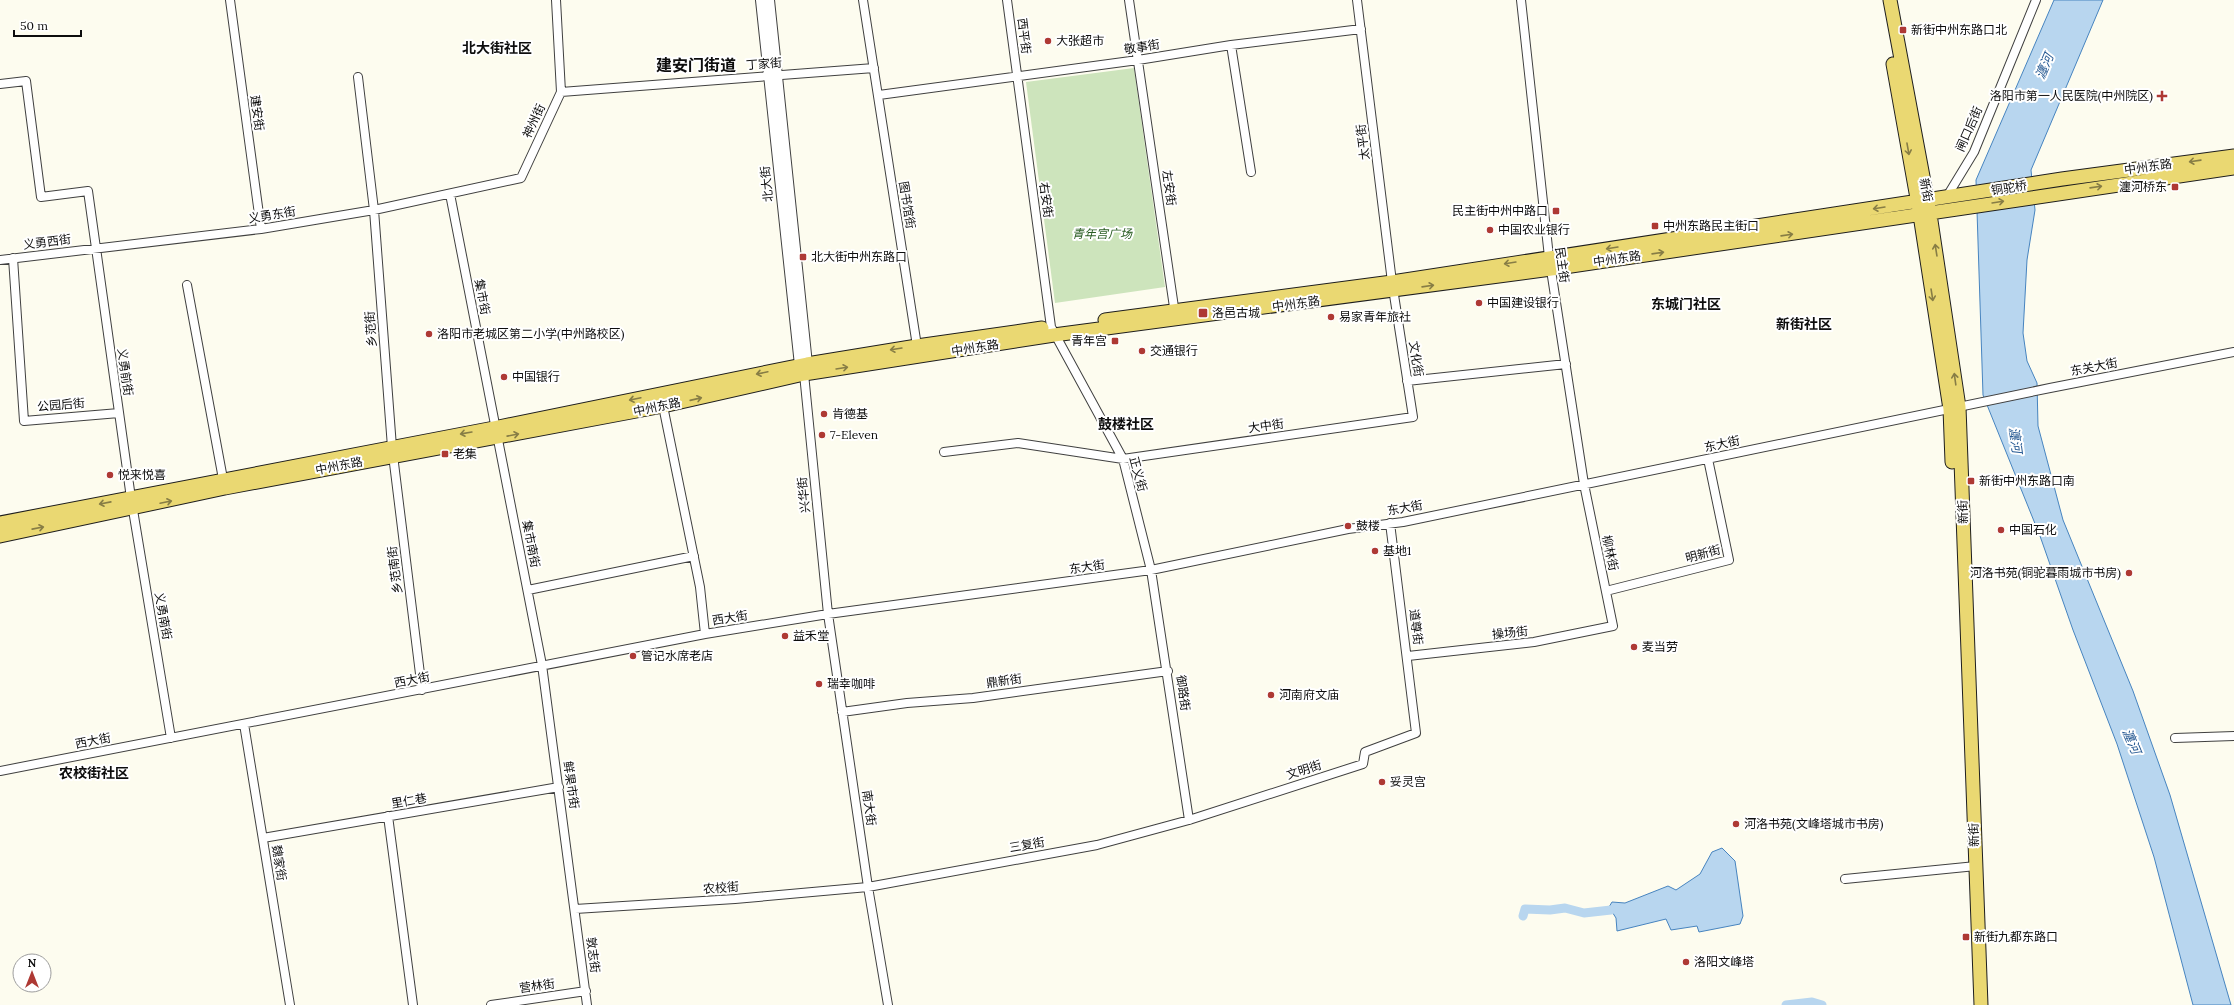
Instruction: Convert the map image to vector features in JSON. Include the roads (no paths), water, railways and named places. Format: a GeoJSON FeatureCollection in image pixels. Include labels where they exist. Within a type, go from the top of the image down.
{"type":"FeatureCollection","features":[{"type":"Feature","properties":{"kind":"main road","name":"新街"},"geometry":{"type":"LineString","coordinates":[[1881,0],[1924,208]]}},
{"type":"Feature","properties":{"kind":"main road","name":"新街"},"geometry":{"type":"LineString","coordinates":[[1890,0],[1924,208],[1954,408],[1973,867],[1982,1005]]}},
{"type":"Feature","properties":{"kind":"main road","name":"中州东路"},"geometry":{"type":"LineString","coordinates":[[2062,179],[2234,156]]}},
{"type":"Feature","properties":{"kind":"main road","name":"中州东路"},"geometry":{"type":"LineString","coordinates":[[2057,193],[2234,168]]}},
{"type":"Feature","properties":{"kind":"main road","name":"铜驼桥"},"geometry":{"type":"LineString","coordinates":[[1954,201],[2062,179]]}},
{"type":"Feature","properties":{"kind":"main road","name":"铜驼桥"},"geometry":{"type":"LineString","coordinates":[[1954,201],[2057,193]]}},
{"type":"Feature","properties":{"kind":"main road","name":"中州东路"},"geometry":{"type":"LineString","coordinates":[[495,433],[804,368],[917,346],[1052,331],[1392,286],[1924,208],[1954,201]]}},
{"type":"Feature","properties":{"kind":"main road","name":"中州东路"},"geometry":{"type":"LineString","coordinates":[[0,536],[132,504],[223,479],[663,406],[804,368],[1052,331]]}},
{"type":"Feature","properties":{"kind":"main road","name":"中州东路"},"geometry":{"type":"LineString","coordinates":[[0,523],[132,504],[225,488],[393,451]]}},
{"type":"Feature","properties":{"kind":"main road"},"geometry":{"type":"LineString","coordinates":[[1973,867],[1975,1005]]}},
{"type":"Feature","properties":{"kind":"street","name":"建安街"},"geometry":{"type":"LineString","coordinates":[[230,0],[261,229]]}},
{"type":"Feature","properties":{"kind":"street","name":"神州街"},"geometry":{"type":"LineString","coordinates":[[450,194],[521,178],[560,92],[556,0]]}},
{"type":"Feature","properties":{"kind":"street","name":"北大街"},"geometry":{"type":"LineString","coordinates":[[761,0],[772,76],[804,368]]}},
{"type":"Feature","properties":{"kind":"street","name":"北大街"},"geometry":{"type":"LineString","coordinates":[[769,0],[772,76]]}},
{"type":"Feature","properties":{"kind":"street","name":"图书馆街"},"geometry":{"type":"LineString","coordinates":[[863,0],[917,346]]}},
{"type":"Feature","properties":{"kind":"street","name":"西平街"},"geometry":{"type":"LineString","coordinates":[[1007,0],[1017,76]]}},
{"type":"Feature","properties":{"kind":"street","name":"左安街"},"geometry":{"type":"LineString","coordinates":[[1129,0],[1175,315]]}},
{"type":"Feature","properties":{"kind":"street","name":"太平街"},"geometry":{"type":"LineString","coordinates":[[1357,0],[1392,286]]}},
{"type":"Feature","properties":{"kind":"street","name":"民主街"},"geometry":{"type":"LineString","coordinates":[[1521,0],[1550,263],[1584,484]]}},
{"type":"Feature","properties":{"kind":"street","name":"闸口后街"},"geometry":{"type":"LineString","coordinates":[[1954,201],[2036,0]]}},
{"type":"Feature","properties":{"kind":"street","name":"敬事街"},"geometry":{"type":"LineString","coordinates":[[879,95],[1138,60],[1231,45],[1361,29]]}},
{"type":"Feature","properties":{"kind":"street"},"geometry":{"type":"LineString","coordinates":[[1231,45],[1251,172]]}},
{"type":"Feature","properties":{"kind":"street","name":"丁家街"},"geometry":{"type":"LineString","coordinates":[[560,92],[874,68]]}},
{"type":"Feature","properties":{"kind":"street","name":"右安街"},"geometry":{"type":"LineString","coordinates":[[1017,76],[1052,331]]}},
{"type":"Feature","properties":{"kind":"street","name":"乡范街"},"geometry":{"type":"LineString","coordinates":[[358,77],[374,210],[393,451]]}},
{"type":"Feature","properties":{"kind":"street","name":"义勇前街"},"geometry":{"type":"LineString","coordinates":[[0,84],[26,81],[41,197],[88,191],[132,504]]}},
{"type":"Feature","properties":{"kind":"street","name":"义勇东街"},"geometry":{"type":"LineString","coordinates":[[96,248],[261,229],[374,210],[450,194]]}},
{"type":"Feature","properties":{"kind":"street","name":"集市街"},"geometry":{"type":"LineString","coordinates":[[450,194],[495,433]]}},
{"type":"Feature","properties":{"kind":"street","name":"义勇西街"},"geometry":{"type":"LineString","coordinates":[[0,260],[96,248]]}},
{"type":"Feature","properties":{"kind":"street","name":"公园后街"},"geometry":{"type":"LineString","coordinates":[[13,258],[24,421],[119,413]]}},
{"type":"Feature","properties":{"kind":"street"},"geometry":{"type":"LineString","coordinates":[[187,285],[223,479]]}},
{"type":"Feature","properties":{"kind":"street","name":"文化街"},"geometry":{"type":"LineString","coordinates":[[1392,286],[1413,417]]}},
{"type":"Feature","properties":{"kind":"street","name":"正义街"},"geometry":{"type":"LineString","coordinates":[[1052,331],[1127,458],[1151,570]]}},
{"type":"Feature","properties":{"kind":"street","name":"东关大街"},"geometry":{"type":"LineString","coordinates":[[1954,408],[2234,352]]}},
{"type":"Feature","properties":{"kind":"street"},"geometry":{"type":"LineString","coordinates":[[1407,381],[1566,364]]}},
{"type":"Feature","properties":{"kind":"street","name":"兴华街"},"geometry":{"type":"LineString","coordinates":[[804,368],[828,614]]}},
{"type":"Feature","properties":{"kind":"street"},"geometry":{"type":"LineString","coordinates":[[663,406],[694,556],[705,634]]}},
{"type":"Feature","properties":{"kind":"street","name":"东大街"},"geometry":{"type":"LineString","coordinates":[[828,614],[1151,570],[1348,529],[1390,523],[1708,459],[1954,408]]}},
{"type":"Feature","properties":{"kind":"street","name":"大中街"},"geometry":{"type":"LineString","coordinates":[[944,452],[1018,443],[1127,458],[1413,417]]}},
{"type":"Feature","properties":{"kind":"street","name":"集市南街"},"geometry":{"type":"LineString","coordinates":[[495,433],[542,665]]}},
{"type":"Feature","properties":{"kind":"street","name":"乡范南街"},"geometry":{"type":"LineString","coordinates":[[393,451],[422,690]]}},
{"type":"Feature","properties":{"kind":"street","name":"明新街"},"geometry":{"type":"LineString","coordinates":[[1606,591],[1729,560],[1708,459]]}},
{"type":"Feature","properties":{"kind":"street","name":"柳林街"},"geometry":{"type":"LineString","coordinates":[[1584,484],[1613,626]]}},
{"type":"Feature","properties":{"kind":"street","name":"义勇南街"},"geometry":{"type":"LineString","coordinates":[[132,504],[171,738]]}},
{"type":"Feature","properties":{"kind":"street","name":"道尊街"},"geometry":{"type":"LineString","coordinates":[[1390,523],[1408,656],[1416,733]]}},
{"type":"Feature","properties":{"kind":"street"},"geometry":{"type":"LineString","coordinates":[[528,590],[694,556]]}},
{"type":"Feature","properties":{"kind":"street","name":"御路街"},"geometry":{"type":"LineString","coordinates":[[1151,570],[1168,671],[1189,820]]}},
{"type":"Feature","properties":{"kind":"street","name":"西大街"},"geometry":{"type":"LineString","coordinates":[[0,771],[705,634],[828,614]]}},
{"type":"Feature","properties":{"kind":"street","name":"南大街"},"geometry":{"type":"LineString","coordinates":[[828,614],[868,887],[888,1005]]}},
{"type":"Feature","properties":{"kind":"street","name":"操场街"},"geometry":{"type":"LineString","coordinates":[[1408,656],[1534,642],[1613,626]]}},
{"type":"Feature","properties":{"kind":"street","name":"鲜果市街"},"geometry":{"type":"LineString","coordinates":[[542,665],[575,909]]}},
{"type":"Feature","properties":{"kind":"street","name":"鼎新街"},"geometry":{"type":"LineString","coordinates":[[842,712],[907,703],[973,698],[1168,671]]}},
{"type":"Feature","properties":{"kind":"street","name":"魏家街"},"geometry":{"type":"LineString","coordinates":[[244,724],[290,1005]]}},
{"type":"Feature","properties":{"kind":"street","name":"文明街"},"geometry":{"type":"LineString","coordinates":[[1189,820],[1363,764],[1366,752],[1416,733]]}},
{"type":"Feature","properties":{"kind":"street"},"geometry":{"type":"LineString","coordinates":[[2175,738],[2234,736]]}},
{"type":"Feature","properties":{"kind":"street","name":"里仁巷"},"geometry":{"type":"LineString","coordinates":[[263,838],[559,787]]}},
{"type":"Feature","properties":{"kind":"street"},"geometry":{"type":"LineString","coordinates":[[388,816],[413,1005]]}},
{"type":"Feature","properties":{"kind":"street","name":"三复街"},"geometry":{"type":"LineString","coordinates":[[868,887],[1097,845],[1189,820]]}},
{"type":"Feature","properties":{"kind":"street"},"geometry":{"type":"LineString","coordinates":[[1844,879],[1973,867]]}},
{"type":"Feature","properties":{"kind":"street","name":"农校街"},"geometry":{"type":"LineString","coordinates":[[575,909],[735,900],[868,887]]}},
{"type":"Feature","properties":{"kind":"street","name":"敦志街"},"geometry":{"type":"LineString","coordinates":[[575,909],[587,1005]]}},
{"type":"Feature","properties":{"kind":"street","name":"营林街"},"geometry":{"type":"LineString","coordinates":[[492,1005],[586,991]]}},
{"type":"Feature","properties":{"kind":"water","name":"瀍河"},"geometry":{"type":"Polygon","coordinates":[[[2054,0],[2103,0],[2031,170],[2035,210],[2027,260],[2023,333],[2027,361],[2037,383],[2038,426],[2063,520],[2133,691],[2170,795],[2231,1005],[2193,1005],[2154,857],[2117,744],[2073,630],[2040,536],[1983,395],[1976,180],[2054,0]]]}},
{"type":"Feature","properties":{"kind":"water"},"geometry":{"type":"Polygon","coordinates":[[[1722,848],[1735,861],[1743,916],[1740,924],[1699,932],[1697,926],[1671,930],[1666,919],[1617,931],[1616,918],[1609,907],[1612,902],[1625,903],[1668,886],[1676,890],[1700,874],[1712,852],[1722,848]]]}},
{"type":"Feature","properties":{"kind":"waterway"},"geometry":{"type":"LineString","coordinates":[[1523,916],[1525,909],[1550,910],[1565,908],[1584,913],[1611,910]]}},
{"type":"Feature","properties":{"kind":"waterway"},"geometry":{"type":"LineString","coordinates":[[1786,1005],[1812,1002],[1822,1005]]}},
{"type":"Feature","properties":{"kind":"place","name":"新街中州东路口北"},"geometry":{"type":"Point","coordinates":[1903,30]}},
{"type":"Feature","properties":{"kind":"place","name":"大张超市"},"geometry":{"type":"Point","coordinates":[1048,41]}},
{"type":"Feature","properties":{"kind":"place","name":"洛阳市第一人民医院(中州院区)"},"geometry":{"type":"Point","coordinates":[2162,96]}},
{"type":"Feature","properties":{"kind":"place","name":"瀍河桥东"},"geometry":{"type":"Point","coordinates":[2175,187]}},
{"type":"Feature","properties":{"kind":"place","name":"民主街中州中路口"},"geometry":{"type":"Point","coordinates":[1556,211]}},
{"type":"Feature","properties":{"kind":"place","name":"中州东路民主街口"},"geometry":{"type":"Point","coordinates":[1655,226]}},
{"type":"Feature","properties":{"kind":"place","name":"中国农业银行"},"geometry":{"type":"Point","coordinates":[1490,230]}},
{"type":"Feature","properties":{"kind":"place","name":"北大街中州东路口"},"geometry":{"type":"Point","coordinates":[803,257]}},
{"type":"Feature","properties":{"kind":"place","name":"中国建设银行"},"geometry":{"type":"Point","coordinates":[1479,303]}},
{"type":"Feature","properties":{"kind":"place","name":"洛邑古城"},"geometry":{"type":"Point","coordinates":[1203,313]}},
{"type":"Feature","properties":{"kind":"place","name":"易家青年旅社"},"geometry":{"type":"Point","coordinates":[1331,317]}},
{"type":"Feature","properties":{"kind":"place","name":"洛阳市老城区第二小学(中州路校区)"},"geometry":{"type":"Point","coordinates":[429,334]}},
{"type":"Feature","properties":{"kind":"place","name":"青年宫"},"geometry":{"type":"Point","coordinates":[1115,341]}},
{"type":"Feature","properties":{"kind":"place","name":"交通银行"},"geometry":{"type":"Point","coordinates":[1142,351]}},
{"type":"Feature","properties":{"kind":"place","name":"中国银行"},"geometry":{"type":"Point","coordinates":[504,377]}},
{"type":"Feature","properties":{"kind":"place","name":"肯德基"},"geometry":{"type":"Point","coordinates":[824,414]}},
{"type":"Feature","properties":{"kind":"place","name":"7-Eleven"},"geometry":{"type":"Point","coordinates":[822,435]}},
{"type":"Feature","properties":{"kind":"place","name":"老集"},"geometry":{"type":"Point","coordinates":[445,454]}},
{"type":"Feature","properties":{"kind":"place","name":"悦来悦喜"},"geometry":{"type":"Point","coordinates":[110,475]}},
{"type":"Feature","properties":{"kind":"place","name":"新街中州东路口南"},"geometry":{"type":"Point","coordinates":[1971,481]}},
{"type":"Feature","properties":{"kind":"place","name":"鼓楼"},"geometry":{"type":"Point","coordinates":[1348,526]}},
{"type":"Feature","properties":{"kind":"place","name":"中国石化"},"geometry":{"type":"Point","coordinates":[2001,530]}},
{"type":"Feature","properties":{"kind":"place","name":"基地1"},"geometry":{"type":"Point","coordinates":[1375,551]}},
{"type":"Feature","properties":{"kind":"place","name":"河洛书苑(铜驼暮雨城市书房)"},"geometry":{"type":"Point","coordinates":[2129,573]}},
{"type":"Feature","properties":{"kind":"place","name":"益禾堂"},"geometry":{"type":"Point","coordinates":[785,636]}},
{"type":"Feature","properties":{"kind":"place","name":"麦当劳"},"geometry":{"type":"Point","coordinates":[1634,647]}},
{"type":"Feature","properties":{"kind":"place","name":"管记水席老店"},"geometry":{"type":"Point","coordinates":[633,656]}},
{"type":"Feature","properties":{"kind":"place","name":"瑞幸咖啡"},"geometry":{"type":"Point","coordinates":[819,684]}},
{"type":"Feature","properties":{"kind":"place","name":"河南府文庙"},"geometry":{"type":"Point","coordinates":[1271,695]}},
{"type":"Feature","properties":{"kind":"place","name":"妥灵宫"},"geometry":{"type":"Point","coordinates":[1382,782]}},
{"type":"Feature","properties":{"kind":"place","name":"河洛书苑(文峰塔城市书房)"},"geometry":{"type":"Point","coordinates":[1736,824]}},
{"type":"Feature","properties":{"kind":"place","name":"新街九都东路口"},"geometry":{"type":"Point","coordinates":[1966,937]}},
{"type":"Feature","properties":{"kind":"place","name":"洛阳文峰塔"},"geometry":{"type":"Point","coordinates":[1686,962]}},
{"type":"Feature","properties":{"kind":"district","name":"北大街社区"},"geometry":{"type":"Point","coordinates":[497,48]}},
{"type":"Feature","properties":{"kind":"district","name":"建安门街道"},"geometry":{"type":"Point","coordinates":[696,65]}},
{"type":"Feature","properties":{"kind":"district","name":"东城门社区"},"geometry":{"type":"Point","coordinates":[1686,304]}},
{"type":"Feature","properties":{"kind":"district","name":"新街社区"},"geometry":{"type":"Point","coordinates":[1804,324]}},
{"type":"Feature","properties":{"kind":"district","name":"鼓楼社区"},"geometry":{"type":"Point","coordinates":[1126,424]}},
{"type":"Feature","properties":{"kind":"district","name":"农校街社区"},"geometry":{"type":"Point","coordinates":[94,773]}},
{"type":"Feature","properties":{"kind":"park label","name":"青年宫广场"},"geometry":{"type":"Point","coordinates":[1102,234]}}]}
